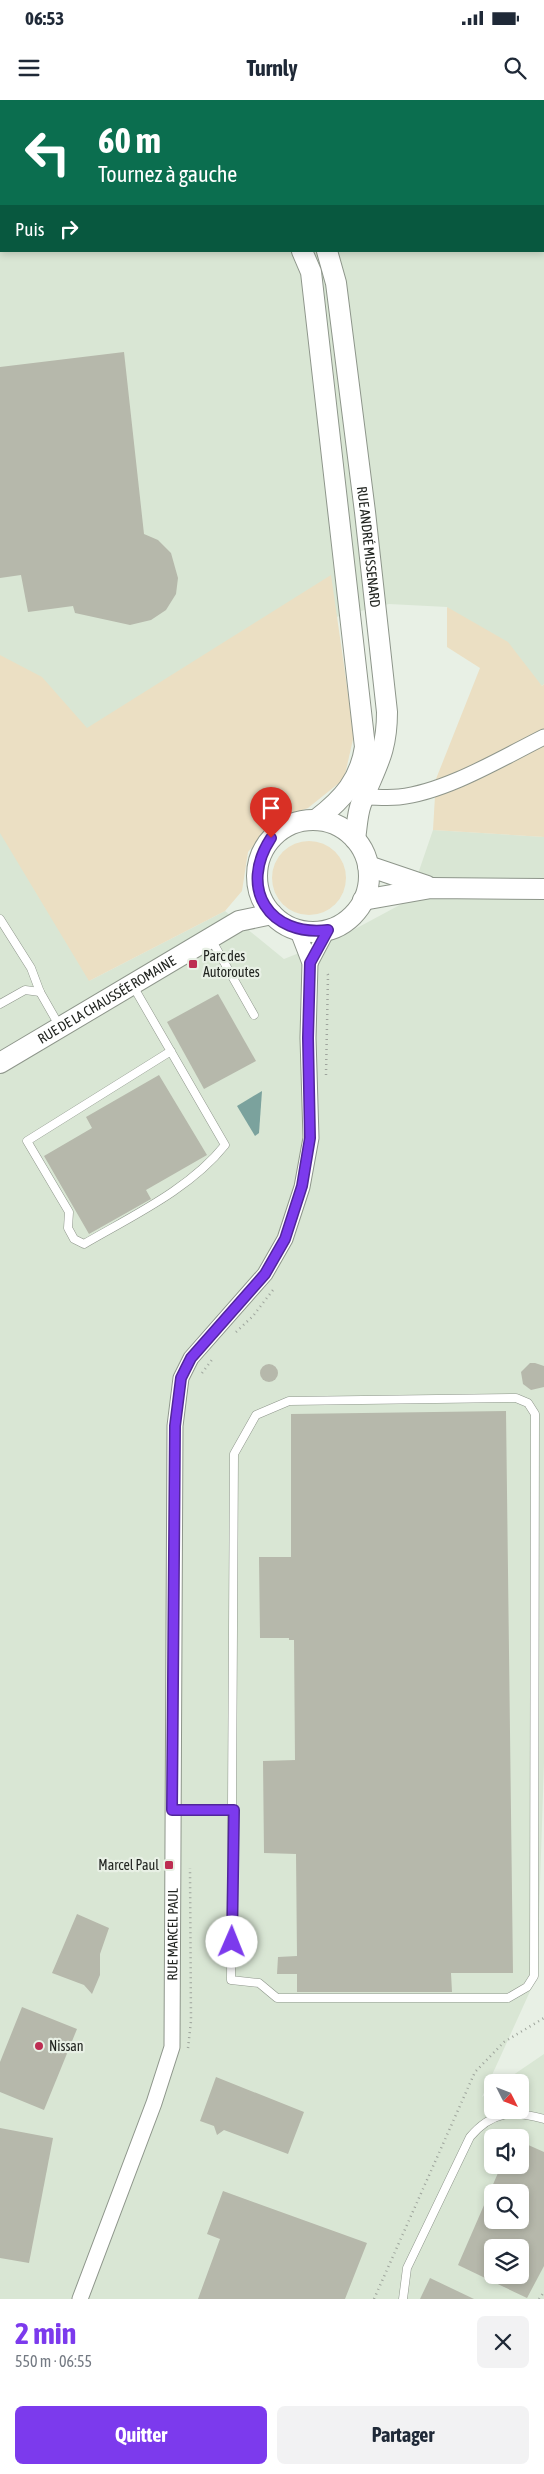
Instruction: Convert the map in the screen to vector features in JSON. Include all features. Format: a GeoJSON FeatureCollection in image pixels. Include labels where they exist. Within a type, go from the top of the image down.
{"type":"FeatureCollection","features":[{"type":"Feature","properties":{"kind":"street","name":"RUE ANDRÉ MISSENARD"},"geometry":{"type":"LineString","coordinates":[[302,252],[311,272],[365,746],[362,764],[353,785],[338,802],[317,820]]}},
{"type":"Feature","properties":{"kind":"street","name":"RUE ANDRÉ MISSENARD"},"geometry":{"type":"LineString","coordinates":[[326,252],[336,283],[386,693],[387,732],[381,760],[359,811],[355,839]]}},
{"type":"Feature","properties":{"kind":"street"},"geometry":{"type":"LineString","coordinates":[[360,696],[386,693]]}},
{"type":"Feature","properties":{"kind":"street"},"geometry":{"type":"LineString","coordinates":[[365,797],[399,797],[424,791],[470,774],[544,737]]}},
{"type":"Feature","properties":{"kind":"street"},"geometry":{"type":"LineString","coordinates":[[317,820],[331,822],[344,829],[355,839],[363,852],[368,866],[368,883],[363,900],[354,913],[342,923],[328,930],[311,932],[297,930],[284,924],[272,914],[263,902],[258,886],[261,852],[271,838],[284,828],[300,821],[317,820]]}},
{"type":"Feature","properties":{"kind":"street"},"geometry":{"type":"LineString","coordinates":[[368,866],[431,888]]}},
{"type":"Feature","properties":{"kind":"street"},"geometry":{"type":"LineString","coordinates":[[239,921],[258,886]]}},
{"type":"Feature","properties":{"kind":"street"},"geometry":{"type":"LineString","coordinates":[[363,900],[431,888],[544,889]]}},
{"type":"Feature","properties":{"kind":"street","name":"RUE DE LA CHAUSSÉE ROMAINE"},"geometry":{"type":"LineString","coordinates":[[0,1063],[239,921],[272,914]]}},
{"type":"Feature","properties":{"kind":"street","name":"RUE MARCEL PAUL"},"geometry":{"type":"LineString","coordinates":[[80,2299],[154,2103],[172,2047],[175,1426],[181,1378],[191,1358],[265,1274],[285,1239],[302,1186],[310,1138],[308,1038],[310,965],[297,930]]}},
{"type":"Feature","properties":{"kind":"street","name":"RUE MARCEL PAUL"},"geometry":{"type":"LineString","coordinates":[[310,965],[328,930]]}},
{"type":"Feature","properties":{"kind":"lane"},"geometry":{"type":"LineString","coordinates":[[0,919],[32,968],[40,992],[60,1027]]}},
{"type":"Feature","properties":{"kind":"lane"},"geometry":{"type":"LineString","coordinates":[[210,938],[254,1015]]}},
{"type":"Feature","properties":{"kind":"lane"},"geometry":{"type":"LineString","coordinates":[[132,984],[226,1145],[211,1163],[155,1202],[84,1244],[74,1239],[68,1228],[68,1212],[28,1141],[171,1051]]}},
{"type":"Feature","properties":{"kind":"lane"},"geometry":{"type":"LineString","coordinates":[[0,1004],[25,990],[40,992]]}},
{"type":"Feature","properties":{"kind":"lane"},"geometry":{"type":"LineString","coordinates":[[516,1398],[528,1402],[535,1414],[536,1503],[534,1976],[527,1987],[508,1998],[277,1998],[259,1983],[231,1980],[234,1810],[234,1454],[256,1415],[289,1400],[516,1398]]}},
{"type":"Feature","properties":{"kind":"lane"},"geometry":{"type":"LineString","coordinates":[[172,1810],[234,1810]]}},
{"type":"Feature","properties":{"kind":"lane"},"geometry":{"type":"LineString","coordinates":[[403,2299],[407,2268],[470,2138],[480,2126],[496,2116],[526,2114],[544,2119]]}},
{"type":"Feature","properties":{"kind":"path"},"geometry":{"type":"LineString","coordinates":[[310,965],[320,966],[325,969],[328,975],[326,1078]]}},
{"type":"Feature","properties":{"kind":"path"},"geometry":{"type":"LineString","coordinates":[[231,1338],[253,1316],[275,1286]]}},
{"type":"Feature","properties":{"kind":"path"},"geometry":{"type":"LineString","coordinates":[[201,1375],[215,1355]]}},
{"type":"Feature","properties":{"kind":"path"},"geometry":{"type":"LineString","coordinates":[[189,2046],[191,2021],[190,1865]]}},
{"type":"Feature","properties":{"kind":"path"},"geometry":{"type":"LineString","coordinates":[[374,2299],[475,2072],[504,2042],[544,2018]]}},
{"type":"Feature","properties":{"kind":"path"},"geometry":{"type":"LineString","coordinates":[[539,2299],[544,2292]]}},
{"type":"Feature","properties":{"kind":"shaded area"},"geometry":{"type":"Polygon","coordinates":[[[0,252],[544,252],[544,684],[542,686],[447,607],[389,604],[328,619],[89,981],[225,911],[284,959],[342,936],[409,900],[433,830],[544,837],[544,1763],[537,1976],[492,2074],[484,2074],[484,2093],[482,2097],[484,2096],[484,2119],[529,2119],[529,2074],[515,2074],[544,2054],[544,2299],[0,2299],[0,252]]]}},
{"type":"Feature","properties":{"kind":"shaded area"},"geometry":{"type":"Polygon","coordinates":[[[331,575],[354,735],[344,779],[308,808],[275,820],[248,852],[242,891],[225,911],[89,981],[0,833],[0,655],[42,677],[87,728],[331,575]]]}},
{"type":"Feature","properties":{"kind":"shaded area"},"geometry":{"type":"Polygon","coordinates":[[[447,607],[508,642],[542,686],[544,684],[544,837],[433,830],[436,779],[480,668],[447,647],[447,607]]]}},
{"type":"Feature","properties":{"kind":"shaded area"},"geometry":{"type":"Polygon","coordinates":[[[309,841],[323,844],[335,852],[343,864],[346,878],[343,892],[335,904],[323,912],[309,915],[295,912],[283,904],[275,892],[272,878],[275,864],[283,852],[295,844],[309,841]]]}},
{"type":"Feature","properties":{"kind":"water"},"geometry":{"type":"Polygon","coordinates":[[[262,1091],[259,1133],[255,1136],[237,1106],[262,1091]]]}},
{"type":"Feature","properties":{"kind":"building"},"geometry":{"type":"Polygon","coordinates":[[[124,352],[144,534],[158,540],[171,553],[178,578],[176,594],[166,610],[151,620],[130,625],[75,613],[73,606],[28,612],[21,575],[0,578],[0,367],[124,352]]]}},
{"type":"Feature","properties":{"kind":"building"},"geometry":{"type":"Polygon","coordinates":[[[218,994],[256,1061],[204,1089],[167,1022],[218,994]]]}},
{"type":"Feature","properties":{"kind":"building"},"geometry":{"type":"Polygon","coordinates":[[[159,1075],[207,1155],[146,1190],[151,1199],[89,1234],[44,1156],[92,1128],[86,1117],[159,1075]]]}},
{"type":"Feature","properties":{"kind":"building"},"geometry":{"type":"Polygon","coordinates":[[[530,1363],[544,1366],[544,1387],[531,1390],[523,1384],[521,1372],[530,1363]]]}},
{"type":"Feature","properties":{"kind":"building"},"geometry":{"type":"Polygon","coordinates":[[[269,1364],[275,1367],[278,1373],[275,1379],[269,1382],[263,1379],[260,1373],[263,1367],[269,1364]]]}},
{"type":"Feature","properties":{"kind":"building"},"geometry":{"type":"Polygon","coordinates":[[[506,1411],[513,1973],[451,1973],[452,1992],[297,1992],[297,1974],[277,1974],[278,1957],[297,1956],[296,1854],[264,1853],[263,1761],[295,1760],[294,1640],[289,1640],[289,1638],[260,1638],[259,1557],[291,1557],[291,1414],[506,1411]]]}},
{"type":"Feature","properties":{"kind":"building"},"geometry":{"type":"Polygon","coordinates":[[[77,1914],[109,1928],[100,1954],[100,1975],[92,1994],[84,1985],[52,1973],[77,1914]]]}},
{"type":"Feature","properties":{"kind":"building","name":"Nissan"},"geometry":{"type":"Polygon","coordinates":[[[22,2007],[77,2029],[44,2110],[0,2092],[0,2062],[22,2007]]]}},
{"type":"Feature","properties":{"kind":"building"},"geometry":{"type":"Polygon","coordinates":[[[216,2077],[304,2112],[288,2154],[224,2130],[217,2135],[214,2126],[200,2121],[216,2077]]]}},
{"type":"Feature","properties":{"kind":"building"},"geometry":{"type":"Polygon","coordinates":[[[0,2128],[53,2138],[29,2263],[0,2258],[0,2128]]]}},
{"type":"Feature","properties":{"kind":"building"},"geometry":{"type":"Polygon","coordinates":[[[529,2145],[544,2152],[544,2266],[527,2298],[498,2284],[529,2284],[529,2239],[484,2239],[484,2277],[458,2265],[484,2205],[484,2229],[529,2229],[529,2184],[493,2184],[498,2174],[529,2174],[529,2145]]]}},
{"type":"Feature","properties":{"kind":"building"},"geometry":{"type":"Polygon","coordinates":[[[223,2191],[367,2243],[345,2299],[198,2299],[220,2239],[207,2234],[223,2191]]]}},
{"type":"Feature","properties":{"kind":"building"},"geometry":{"type":"Polygon","coordinates":[[[430,2278],[474,2299],[420,2299],[430,2278]]]}},
{"type":"Feature","properties":{"kind":"place","name":"Parc des Autoroutes"},"geometry":{"type":"Point","coordinates":[193,964]}},
{"type":"Feature","properties":{"kind":"place","name":"Marcel Paul"},"geometry":{"type":"Point","coordinates":[169,1865]}},
{"type":"Feature","properties":{"kind":"place","name":"Nissan"},"geometry":{"type":"Point","coordinates":[39,2046]}},
{"type":"Feature","properties":{"kind":"route"},"geometry":{"type":"LineString","coordinates":[[232,1942],[234,1810],[172,1810],[175,1426],[181,1378],[191,1358],[265,1274],[285,1239],[302,1186],[310,1138],[308,1038],[310,963],[328,930],[311,932],[297,930],[284,924],[272,914],[263,902],[258,886],[257,869],[261,852],[271,838]]}}]}
